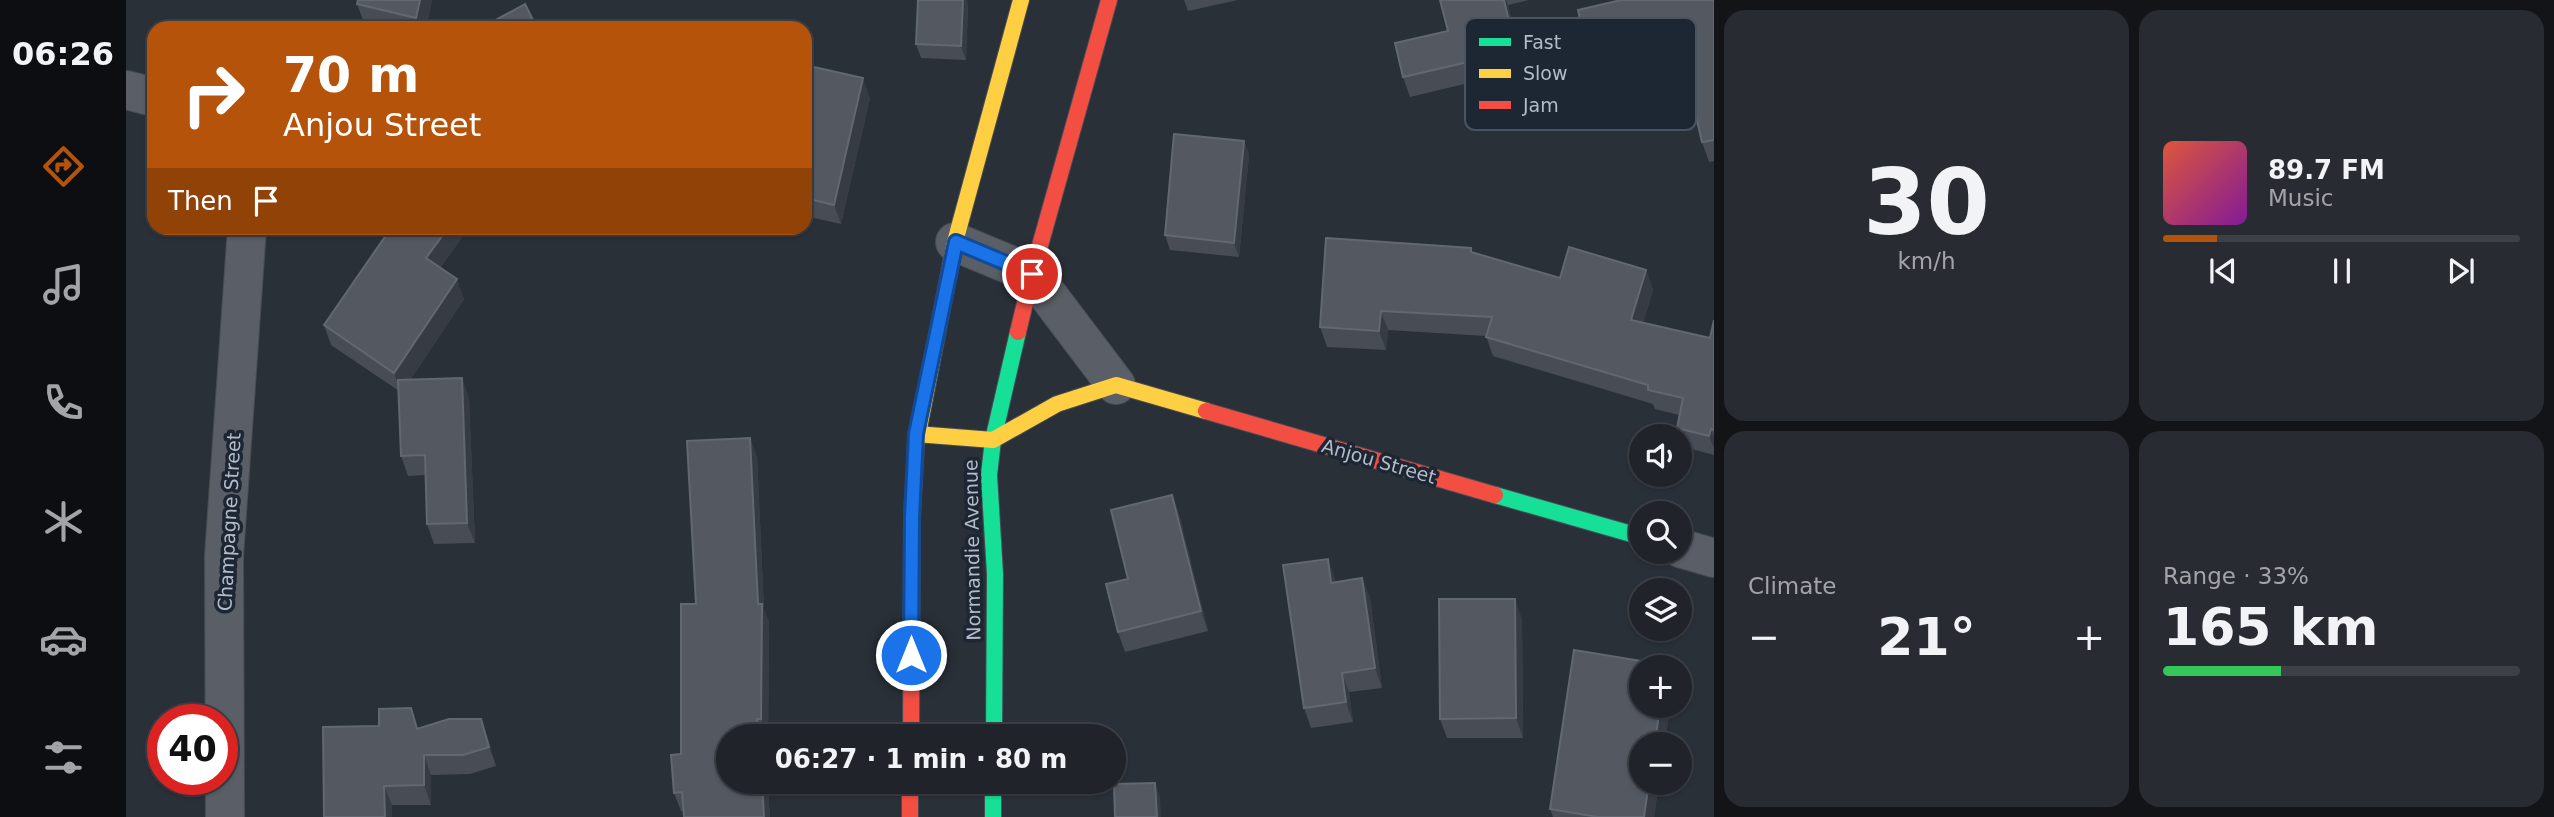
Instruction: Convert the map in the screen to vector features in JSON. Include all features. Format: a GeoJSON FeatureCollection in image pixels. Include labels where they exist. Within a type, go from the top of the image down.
{"type":"FeatureCollection","features":[{"type":"Feature","properties":{"kind":"street"},"geometry":{"type":"LineString","coordinates":[[911,724],[912,517],[916,434],[956,242],[1021,0]]}},
{"type":"Feature","properties":{"kind":"street","name":"Normandie Avenue"},"geometry":{"type":"LineString","coordinates":[[993,724],[995,574],[989,475],[993,440],[1032,274],[1110,0]]}},
{"type":"Feature","properties":{"kind":"street"},"geometry":{"type":"LineString","coordinates":[[126,90],[147,95]]}},
{"type":"Feature","properties":{"kind":"street","name":"Champagne Street"},"geometry":{"type":"LineString","coordinates":[[225,817],[224,556],[247,235]]}},
{"type":"Feature","properties":{"kind":"street"},"geometry":{"type":"LineString","coordinates":[[916,434],[993,440],[1057,404],[1116,385],[1032,274],[956,242]]}},
{"type":"Feature","properties":{"kind":"street","name":"Anjou Street"},"geometry":{"type":"LineString","coordinates":[[1116,385],[1629,533]]}},
{"type":"Feature","properties":{"kind":"street"},"geometry":{"type":"LineString","coordinates":[[1692,552],[1714,558]]}},
{"type":"Feature","properties":{"kind":"street"},"geometry":{"type":"LineString","coordinates":[[910,794],[910,817]]}},
{"type":"Feature","properties":{"kind":"street"},"geometry":{"type":"LineString","coordinates":[[993,794],[993,817]]}},
{"type":"Feature","properties":{"kind":"building"},"geometry":{"type":"Polygon","coordinates":[[[358,0],[420,0],[416,18],[357,4],[358,0]]]}},
{"type":"Feature","properties":{"kind":"building"},"geometry":{"type":"Polygon","coordinates":[[[918,0],[963,0],[961,46],[916,44],[918,0]]]}},
{"type":"Feature","properties":{"kind":"building"},"geometry":{"type":"Polygon","coordinates":[[[1440,0],[1504,0],[1508,18],[1465,18],[1465,63],[1403,77],[1395,43],[1448,31],[1440,0]]]}},
{"type":"Feature","properties":{"kind":"building"},"geometry":{"type":"Polygon","coordinates":[[[1621,0],[1714,0],[1714,140],[1702,142],[1696,116],[1696,18],[1580,18],[1578,10],[1621,0]]]}},
{"type":"Feature","properties":{"kind":"building"},"geometry":{"type":"Polygon","coordinates":[[[525,4],[534,21],[494,21],[525,4]]]}},
{"type":"Feature","properties":{"kind":"building"},"geometry":{"type":"Polygon","coordinates":[[[812,67],[863,78],[834,205],[812,200],[812,67]]]}},
{"type":"Feature","properties":{"kind":"building"},"geometry":{"type":"Polygon","coordinates":[[[1174,134],[1244,141],[1234,243],[1165,235],[1174,134]]]}},
{"type":"Feature","properties":{"kind":"building"},"geometry":{"type":"Polygon","coordinates":[[[386,235],[443,235],[426,258],[457,279],[394,373],[324,325],[386,235]]]}},
{"type":"Feature","properties":{"kind":"building"},"geometry":{"type":"Polygon","coordinates":[[[1326,238],[1471,248],[1471,252],[1560,278],[1569,247],[1646,270],[1631,320],[1710,338],[1714,320],[1714,430],[1711,429],[1709,436],[1692,432],[1692,424],[1678,424],[1683,398],[1648,390],[1648,385],[1486,337],[1492,317],[1381,311],[1379,331],[1320,327],[1326,238]]]}},
{"type":"Feature","properties":{"kind":"building"},"geometry":{"type":"Polygon","coordinates":[[[462,378],[467,523],[427,524],[425,455],[401,456],[398,380],[462,378]]]}},
{"type":"Feature","properties":{"kind":"building"},"geometry":{"type":"Polygon","coordinates":[[[750,438],[758,604],[762,604],[761,719],[757,719],[758,724],[716,724],[716,794],[763,794],[764,817],[684,817],[682,792],[674,793],[671,755],[681,754],[681,604],[696,604],[687,441],[750,438]]]}},
{"type":"Feature","properties":{"kind":"building"},"geometry":{"type":"Polygon","coordinates":[[[1172,495],[1201,611],[1118,632],[1106,584],[1128,579],[1111,510],[1172,495]]]}},
{"type":"Feature","properties":{"kind":"building"},"geometry":{"type":"Polygon","coordinates":[[[1328,559],[1331,583],[1362,578],[1375,668],[1342,673],[1346,702],[1304,708],[1283,565],[1328,559]]]}},
{"type":"Feature","properties":{"kind":"building"},"geometry":{"type":"Polygon","coordinates":[[[1439,599],[1515,599],[1516,718],[1440,719],[1439,599]]]}},
{"type":"Feature","properties":{"kind":"building"},"geometry":{"type":"Polygon","coordinates":[[[1574,650],[1629,659],[1629,718],[1658,718],[1657,732],[1629,732],[1629,795],[1647,795],[1644,817],[1598,817],[1550,809],[1574,650]]]}},
{"type":"Feature","properties":{"kind":"building"},"geometry":{"type":"Polygon","coordinates":[[[411,708],[417,729],[449,719],[481,719],[489,747],[463,755],[424,755],[424,785],[384,786],[385,817],[324,817],[323,727],[379,726],[379,709],[411,708]]]}},
{"type":"Feature","properties":{"kind":"building"},"geometry":{"type":"Polygon","coordinates":[[[1155,783],[1157,817],[1115,817],[1114,794],[1126,794],[1126,784],[1155,783]]]}},
{"type":"Feature","properties":{"kind":"traffic: fast"},"geometry":{"type":"LineString","coordinates":[[994,724],[995,574],[989,475],[993,440],[1018,332]]}},
{"type":"Feature","properties":{"kind":"traffic: fast"},"geometry":{"type":"LineString","coordinates":[[1495,495],[1629,533]]}},
{"type":"Feature","properties":{"kind":"traffic: fast"},"geometry":{"type":"LineString","coordinates":[[993,794],[993,817]]}},
{"type":"Feature","properties":{"kind":"traffic: slow"},"geometry":{"type":"LineString","coordinates":[[916,444],[955,242],[1021,0]]}},
{"type":"Feature","properties":{"kind":"traffic: slow"},"geometry":{"type":"LineString","coordinates":[[916,434],[993,440],[1057,404],[1116,385],[1206,411]]}},
{"type":"Feature","properties":{"kind":"traffic: jam"},"geometry":{"type":"LineString","coordinates":[[1018,332],[1109,0]]}},
{"type":"Feature","properties":{"kind":"traffic: jam"},"geometry":{"type":"LineString","coordinates":[[1206,411],[1495,495]]}},
{"type":"Feature","properties":{"kind":"traffic: jam"},"geometry":{"type":"LineString","coordinates":[[911,724],[912,517],[916,444]]}},
{"type":"Feature","properties":{"kind":"traffic: jam"},"geometry":{"type":"LineString","coordinates":[[910,794],[910,817]]}},
{"type":"Feature","properties":{"kind":"route"},"geometry":{"type":"LineString","coordinates":[[911,655],[912,517],[916,434],[956,242],[1032,274]]}}]}
